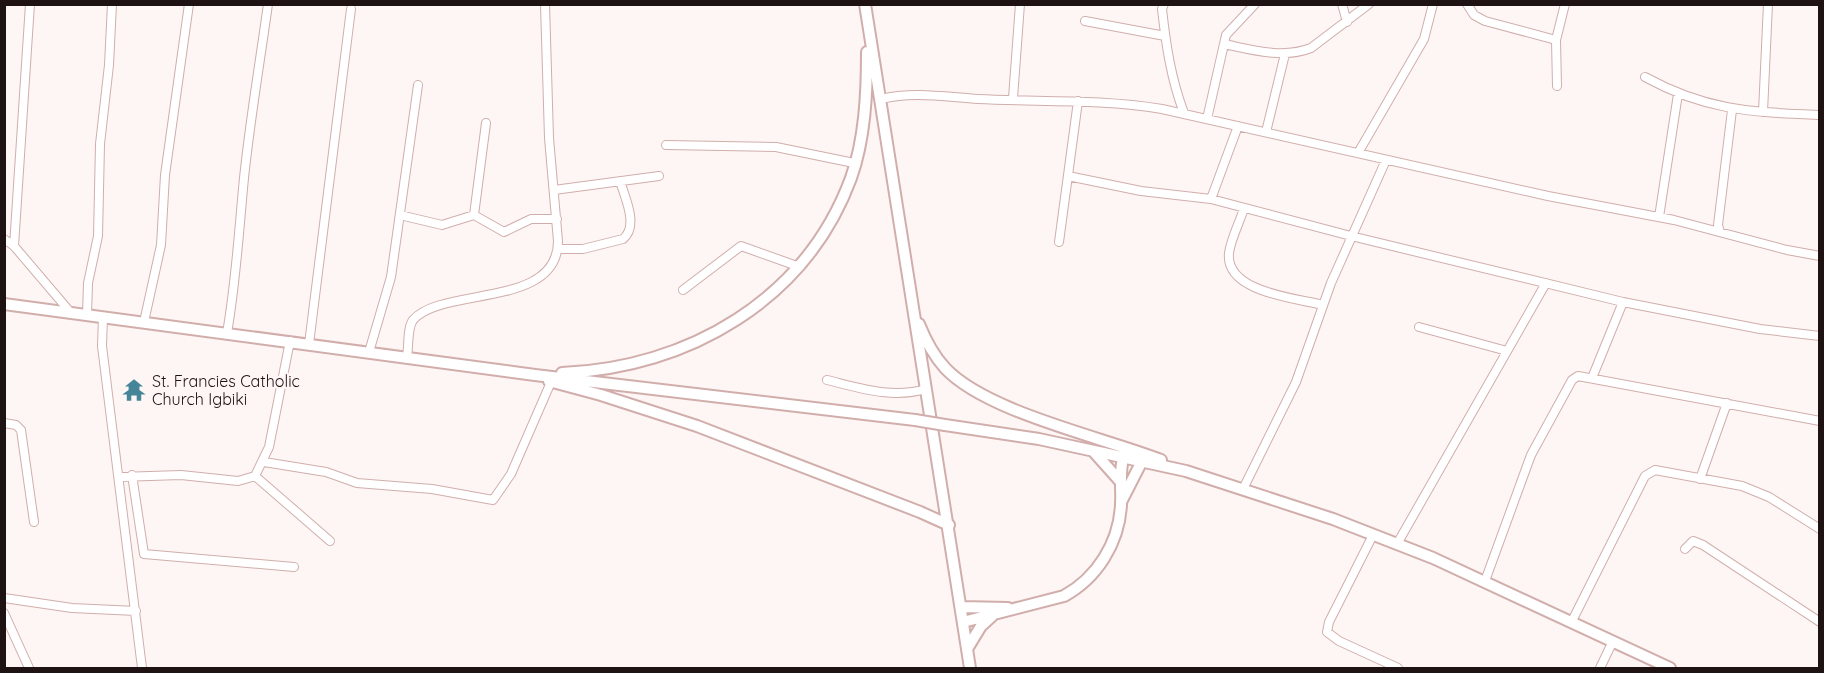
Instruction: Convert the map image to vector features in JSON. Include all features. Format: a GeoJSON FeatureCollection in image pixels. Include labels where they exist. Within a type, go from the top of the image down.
{"type":"FeatureCollection","features":[{"type":"Feature","properties":{"kind":"street"},"geometry":{"type":"LineString","coordinates":[[14,246],[30,4]]}},
{"type":"Feature","properties":{"kind":"street"},"geometry":{"type":"LineString","coordinates":[[87,315],[88,283],[98,236],[99,144],[109,65],[112,4]]}},
{"type":"Feature","properties":{"kind":"street"},"geometry":{"type":"LineString","coordinates":[[144,322],[160,245],[165,175],[189,4]]}},
{"type":"Feature","properties":{"kind":"street"},"geometry":{"type":"LineString","coordinates":[[227,333],[235,287],[236,244],[244,178],[268,4]]}},
{"type":"Feature","properties":{"kind":"street"},"geometry":{"type":"LineString","coordinates":[[407,356],[410,327],[419,315],[525,285],[543,274],[558,249],[549,138],[545,4]]}},
{"type":"Feature","properties":{"kind":"street"},"geometry":{"type":"LineString","coordinates":[[865,4],[970,669]]}},
{"type":"Feature","properties":{"kind":"street"},"geometry":{"type":"LineString","coordinates":[[1013,98],[1020,4]]}},
{"type":"Feature","properties":{"kind":"street"},"geometry":{"type":"LineString","coordinates":[[1164,4],[1162,9],[1165,36],[1174,87],[1184,113]]}},
{"type":"Feature","properties":{"kind":"street"},"geometry":{"type":"LineString","coordinates":[[1207,119],[1226,34],[1255,4]]}},
{"type":"Feature","properties":{"kind":"street"},"geometry":{"type":"LineString","coordinates":[[1342,4],[1347,21]]}},
{"type":"Feature","properties":{"kind":"street"},"geometry":{"type":"LineString","coordinates":[[1224,44],[1285,54],[1311,48],[1369,4]]}},
{"type":"Feature","properties":{"kind":"street"},"geometry":{"type":"LineString","coordinates":[[1358,153],[1424,39],[1433,4]]}},
{"type":"Feature","properties":{"kind":"street"},"geometry":{"type":"LineString","coordinates":[[1467,4],[1474,15],[1485,21],[1556,40]]}},
{"type":"Feature","properties":{"kind":"street"},"geometry":{"type":"LineString","coordinates":[[1557,86],[1556,40],[1565,4]]}},
{"type":"Feature","properties":{"kind":"street"},"geometry":{"type":"LineString","coordinates":[[1763,112],[1768,4]]}},
{"type":"Feature","properties":{"kind":"street"},"geometry":{"type":"LineString","coordinates":[[309,344],[351,9]]}},
{"type":"Feature","properties":{"kind":"street"},"geometry":{"type":"LineString","coordinates":[[1085,21],[1165,36]]}},
{"type":"Feature","properties":{"kind":"street"},"geometry":{"type":"LineString","coordinates":[[535,375],[572,372],[653,359],[698,343],[746,315],[771,294],[797,266],[840,202],[854,163],[862,125],[869,34]]}},
{"type":"Feature","properties":{"kind":"street"},"geometry":{"type":"LineString","coordinates":[[1266,132],[1285,54]]}},
{"type":"Feature","properties":{"kind":"street"},"geometry":{"type":"LineString","coordinates":[[1645,77],[1678,94],[1732,110],[1820,115]]}},
{"type":"Feature","properties":{"kind":"street"},"geometry":{"type":"LineString","coordinates":[[369,352],[391,277],[418,86]]}},
{"type":"Feature","properties":{"kind":"street"},"geometry":{"type":"LineString","coordinates":[[1659,217],[1678,94]]}},
{"type":"Feature","properties":{"kind":"street"},"geometry":{"type":"LineString","coordinates":[[881,99],[914,95],[1132,104],[1184,113],[1548,196],[1659,217],[1820,256]]}},
{"type":"Feature","properties":{"kind":"street"},"geometry":{"type":"LineString","coordinates":[[1059,242],[1078,101]]}},
{"type":"Feature","properties":{"kind":"street"},"geometry":{"type":"LineString","coordinates":[[1720,232],[1718,225],[1732,110]]}},
{"type":"Feature","properties":{"kind":"street"},"geometry":{"type":"LineString","coordinates":[[474,215],[486,123]]}},
{"type":"Feature","properties":{"kind":"street"},"geometry":{"type":"LineString","coordinates":[[1211,199],[1238,126]]}},
{"type":"Feature","properties":{"kind":"street"},"geometry":{"type":"LineString","coordinates":[[666,145],[719,148],[776,147],[854,163]]}},
{"type":"Feature","properties":{"kind":"street"},"geometry":{"type":"LineString","coordinates":[[1243,489],[1296,382],[1351,236],[1386,160]]}},
{"type":"Feature","properties":{"kind":"street"},"geometry":{"type":"LineString","coordinates":[[555,190],[659,176]]}},
{"type":"Feature","properties":{"kind":"street"},"geometry":{"type":"LineString","coordinates":[[1068,176],[1141,191],[1211,199],[1351,236],[1623,302],[1760,329],[1820,336]]}},
{"type":"Feature","properties":{"kind":"street"},"geometry":{"type":"LineString","coordinates":[[558,249],[583,249],[623,239],[628,235],[631,222],[620,181]]}},
{"type":"Feature","properties":{"kind":"street"},"geometry":{"type":"LineString","coordinates":[[1244,208],[1229,253],[1233,273],[1253,287],[1323,306]]}},
{"type":"Feature","properties":{"kind":"street"},"geometry":{"type":"LineString","coordinates":[[400,215],[442,225],[474,215],[504,232],[531,219],[557,219]]}},
{"type":"Feature","properties":{"kind":"street"},"geometry":{"type":"LineString","coordinates":[[4,239],[14,246],[71,313]]}},
{"type":"Feature","properties":{"kind":"street"},"geometry":{"type":"LineString","coordinates":[[683,290],[741,246],[797,266]]}},
{"type":"Feature","properties":{"kind":"street"},"geometry":{"type":"LineString","coordinates":[[1397,544],[1546,283]]}},
{"type":"Feature","properties":{"kind":"street"},"geometry":{"type":"LineString","coordinates":[[1592,378],[1623,302]]}},
{"type":"Feature","properties":{"kind":"street"},"geometry":{"type":"LineString","coordinates":[[4,304],[407,356],[535,375],[915,420],[1039,439],[1142,461],[1186,471],[1243,489],[1397,544],[1485,580],[1670,669]]}},
{"type":"Feature","properties":{"kind":"street"},"geometry":{"type":"LineString","coordinates":[[914,313],[944,366],[972,390],[1023,412],[1130,447],[1186,471]]}},
{"type":"Feature","properties":{"kind":"street"},"geometry":{"type":"LineString","coordinates":[[103,317],[102,346],[142,669]]}},
{"type":"Feature","properties":{"kind":"street"},"geometry":{"type":"LineString","coordinates":[[1419,327],[1507,351]]}},
{"type":"Feature","properties":{"kind":"street"},"geometry":{"type":"LineString","coordinates":[[119,477],[181,475],[238,481],[255,476],[264,462],[290,341]]}},
{"type":"Feature","properties":{"kind":"street"},"geometry":{"type":"LineString","coordinates":[[535,375],[706,430],[949,525]]}},
{"type":"Feature","properties":{"kind":"street"},"geometry":{"type":"LineString","coordinates":[[1485,580],[1531,454],[1572,380],[1578,376],[1820,420]]}},
{"type":"Feature","properties":{"kind":"street"},"geometry":{"type":"LineString","coordinates":[[827,380],[877,392],[908,394],[926,389]]}},
{"type":"Feature","properties":{"kind":"street"},"geometry":{"type":"LineString","coordinates":[[264,462],[326,472],[357,483],[432,489],[493,500],[511,474],[551,382]]}},
{"type":"Feature","properties":{"kind":"street"},"geometry":{"type":"LineString","coordinates":[[1700,479],[1727,403]]}},
{"type":"Feature","properties":{"kind":"street"},"geometry":{"type":"LineString","coordinates":[[4,423],[16,425],[21,430],[34,522]]}},
{"type":"Feature","properties":{"kind":"street"},"geometry":{"type":"LineString","coordinates":[[1094,452],[1119,480]]}},
{"type":"Feature","properties":{"kind":"street"},"geometry":{"type":"LineString","coordinates":[[1121,502],[1119,480],[1123,458]]}},
{"type":"Feature","properties":{"kind":"street"},"geometry":{"type":"LineString","coordinates":[[963,622],[1064,596],[1078,588],[1095,573],[1113,536],[1121,502],[1142,461]]}},
{"type":"Feature","properties":{"kind":"street"},"geometry":{"type":"LineString","coordinates":[[1572,621],[1645,476],[1655,470],[1742,486],[1769,497],[1820,529]]}},
{"type":"Feature","properties":{"kind":"street"},"geometry":{"type":"LineString","coordinates":[[132,475],[144,554],[294,567]]}},
{"type":"Feature","properties":{"kind":"street"},"geometry":{"type":"LineString","coordinates":[[255,476],[330,541]]}},
{"type":"Feature","properties":{"kind":"street"},"geometry":{"type":"LineString","coordinates":[[1374,535],[1329,622],[1327,632],[1339,641],[1398,669]]}},
{"type":"Feature","properties":{"kind":"street"},"geometry":{"type":"LineString","coordinates":[[1685,549],[1693,541],[1703,545],[1820,622]]}},
{"type":"Feature","properties":{"kind":"street"},"geometry":{"type":"LineString","coordinates":[[4,598],[72,608],[136,611]]}},
{"type":"Feature","properties":{"kind":"street"},"geometry":{"type":"LineString","coordinates":[[961,607],[1011,608]]}},
{"type":"Feature","properties":{"kind":"street"},"geometry":{"type":"LineString","coordinates":[[4,613],[29,669]]}},
{"type":"Feature","properties":{"kind":"street"},"geometry":{"type":"LineString","coordinates":[[967,649],[981,626],[994,614]]}},
{"type":"Feature","properties":{"kind":"street"},"geometry":{"type":"LineString","coordinates":[[1600,669],[1613,641]]}},
{"type":"Feature","properties":{"kind":"place","name":"St. Francies Catholic Church Igbiki"},"geometry":{"type":"Point","coordinates":[134,390]}}]}
